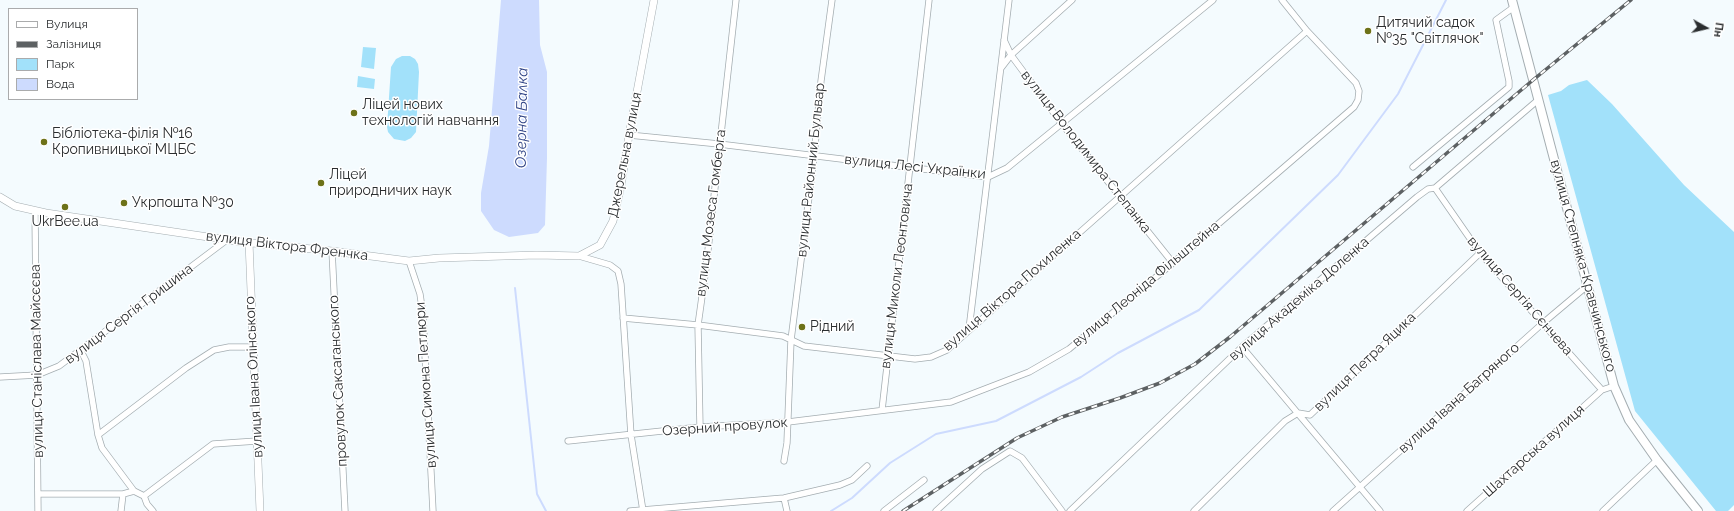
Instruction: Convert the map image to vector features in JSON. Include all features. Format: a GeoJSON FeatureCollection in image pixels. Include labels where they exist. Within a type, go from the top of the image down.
{"type":"FeatureCollection","features":[{"type":"Feature","properties":{"kind":"main road","name":"вулиця Степняка-Кравчинського"},"geometry":{"type":"LineString","coordinates":[[1513,3],[1614,386],[1629,420],[1657,460],[1698,511]]}},
{"type":"Feature","properties":{"kind":"street","name":"Джерельна вулиця"},"geometry":{"type":"LineString","coordinates":[[579,256],[600,245],[613,221],[621,186],[654,0]]}},
{"type":"Feature","properties":{"kind":"street","name":"вулиця Мозеса Гомберга"},"geometry":{"type":"LineString","coordinates":[[700,427],[698,325],[706,268],[736,0]]}},
{"type":"Feature","properties":{"kind":"street","name":"вулиця Районний Бульвар"},"geometry":{"type":"LineString","coordinates":[[784,461],[787,443],[791,340],[814,156],[821,81],[832,0]]}},
{"type":"Feature","properties":{"kind":"street","name":"вулиця Миколи Леонтовича"},"geometry":{"type":"LineString","coordinates":[[882,410],[929,0]]}},
{"type":"Feature","properties":{"kind":"street"},"geometry":{"type":"LineString","coordinates":[[969,329],[1009,0]]}},
{"type":"Feature","properties":{"kind":"street"},"geometry":{"type":"LineString","coordinates":[[1000,68],[1011,55],[1072,0]]}},
{"type":"Feature","properties":{"kind":"street","name":"вулиця Лесі Українки"},"geometry":{"type":"LineString","coordinates":[[629,135],[719,144],[988,177],[1007,168],[1213,0]]}},
{"type":"Feature","properties":{"kind":"street"},"geometry":{"type":"LineString","coordinates":[[1282,0],[1307,31]]}},
{"type":"Feature","properties":{"kind":"street"},"geometry":{"type":"LineString","coordinates":[[1413,167],[1509,87],[1496,20],[1513,3]]}},
{"type":"Feature","properties":{"kind":"street","name":"вулиця Леоніда Фільштейна"},"geometry":{"type":"LineString","coordinates":[[882,410],[950,402],[1029,372],[1069,349],[1173,263],[1354,106],[1358,100],[1359,91],[1356,83],[1307,31]]}},
{"type":"Feature","properties":{"kind":"street","name":"вулиця Віктора Похиленка"},"geometry":{"type":"LineString","coordinates":[[623,318],[698,325],[783,336],[804,346],[915,359],[931,357],[946,350],[1307,31]]}},
{"type":"Feature","properties":{"kind":"street","name":"вулиця Володимира Степанка"},"geometry":{"type":"LineString","coordinates":[[1004,40],[1011,55],[1062,124],[1173,263]]}},
{"type":"Feature","properties":{"kind":"street","name":"вулиця Академіка Доленка"},"geometry":{"type":"LineString","coordinates":[[1070,511],[1242,347],[1417,197],[1428,189],[1435,188],[1538,100]]}},
{"type":"Feature","properties":{"kind":"street","name":"вулиця Сергія Сєнчева"},"geometry":{"type":"LineString","coordinates":[[1435,188],[1480,253],[1602,390]]}},
{"type":"Feature","properties":{"kind":"street","name":"вулиця Віктора Френчка"},"geometry":{"type":"LineString","coordinates":[[0,197],[15,206],[35,211],[249,242],[409,261],[453,257],[537,255],[579,256]]}},
{"type":"Feature","properties":{"kind":"street","name":"вулиця Станіслава Майсєєва"},"geometry":{"type":"LineString","coordinates":[[35,211],[38,511]]}},
{"type":"Feature","properties":{"kind":"street","name":"вулиця Сергія Гришина"},"geometry":{"type":"LineString","coordinates":[[0,377],[37,375],[59,366],[81,351],[228,239]]}},
{"type":"Feature","properties":{"kind":"street","name":"вулиця Івана Олінського"},"geometry":{"type":"LineString","coordinates":[[249,242],[260,511]]}},
{"type":"Feature","properties":{"kind":"street","name":"провулок Саксаганського"},"geometry":{"type":"LineString","coordinates":[[332,251],[345,511]]}},
{"type":"Feature","properties":{"kind":"street","name":"вулиця Петра Яцика"},"geometry":{"type":"LineString","coordinates":[[1194,511],[1285,421],[1298,413],[1310,415],[1480,253]]}},
{"type":"Feature","properties":{"kind":"street"},"geometry":{"type":"LineString","coordinates":[[579,256],[610,265],[618,271],[621,284],[631,435],[643,510]]}},
{"type":"Feature","properties":{"kind":"street","name":"вулиця Симона Петлюри"},"geometry":{"type":"LineString","coordinates":[[409,261],[420,294],[423,315],[433,511]]}},
{"type":"Feature","properties":{"kind":"street","name":"вулиця Івана Багряного"},"geometry":{"type":"LineString","coordinates":[[1333,511],[1543,323],[1587,286]]}},
{"type":"Feature","properties":{"kind":"street"},"geometry":{"type":"LineString","coordinates":[[98,435],[180,373],[214,350],[229,347],[253,347]]}},
{"type":"Feature","properties":{"kind":"street"},"geometry":{"type":"LineString","coordinates":[[1242,347],[1380,511]]}},
{"type":"Feature","properties":{"kind":"street"},"geometry":{"type":"LineString","coordinates":[[81,351],[86,361],[98,435],[102,448],[134,491],[144,496],[147,504],[153,511]]}},
{"type":"Feature","properties":{"kind":"street"},"geometry":{"type":"LineString","coordinates":[[1602,390],[1614,386]]}},
{"type":"Feature","properties":{"kind":"street","name":"Шахтарська вулиця"},"geometry":{"type":"LineString","coordinates":[[1467,511],[1602,390]]}},
{"type":"Feature","properties":{"kind":"street","name":"Озерний провулок"},"geometry":{"type":"LineString","coordinates":[[568,441],[700,427],[788,422],[882,410]]}},
{"type":"Feature","properties":{"kind":"street"},"geometry":{"type":"LineString","coordinates":[[144,496],[213,444],[257,441]]}},
{"type":"Feature","properties":{"kind":"street"},"geometry":{"type":"LineString","coordinates":[[936,511],[982,469],[1010,451],[1022,458],[1062,511]]}},
{"type":"Feature","properties":{"kind":"street"},"geometry":{"type":"LineString","coordinates":[[1602,511],[1657,460]]}},
{"type":"Feature","properties":{"kind":"street"},"geometry":{"type":"LineString","coordinates":[[630,511],[784,498],[840,485],[852,480],[867,466]]}},
{"type":"Feature","properties":{"kind":"street"},"geometry":{"type":"LineString","coordinates":[[884,511],[924,480]]}},
{"type":"Feature","properties":{"kind":"street"},"geometry":{"type":"LineString","coordinates":[[38,494],[123,494],[134,491]]}},
{"type":"Feature","properties":{"kind":"street"},"geometry":{"type":"LineString","coordinates":[[121,511],[123,494]]}},
{"type":"Feature","properties":{"kind":"street"},"geometry":{"type":"LineString","coordinates":[[784,498],[787,511]]}},
{"type":"Feature","properties":{"kind":"green space"},"geometry":{"type":"Polygon","coordinates":[[[363,47],[376,48],[374,69],[361,67],[363,47]]]}},
{"type":"Feature","properties":{"kind":"green space"},"geometry":{"type":"Polygon","coordinates":[[[402,56],[410,56],[415,59],[418,64],[419,72],[416,132],[411,138],[405,141],[394,139],[388,132],[387,127],[391,67],[396,59],[402,56]]]}},
{"type":"Feature","properties":{"kind":"green space"},"geometry":{"type":"Polygon","coordinates":[[[358,76],[375,79],[374,89],[357,87],[358,76]]]}},
{"type":"Feature","properties":{"kind":"green space"},"geometry":{"type":"Polygon","coordinates":[[[1587,80],[1612,104],[1684,185],[1734,232],[1734,505],[1728,511],[1716,511],[1635,411],[1548,95],[1561,91],[1569,85],[1587,80]]]}},
{"type":"Feature","properties":{"kind":"water"},"geometry":{"type":"Polygon","coordinates":[[[501,0],[539,0],[540,45],[547,72],[545,225],[538,233],[509,237],[494,230],[481,211],[481,193],[489,146],[501,0]]]}},
{"type":"Feature","properties":{"kind":"waterway"},"geometry":{"type":"LineString","coordinates":[[831,511],[852,498],[890,463],[936,434],[996,421],[1081,377],[1118,353],[1199,310],[1338,175],[1398,94],[1446,0]]}},
{"type":"Feature","properties":{"kind":"waterway","name":"Озерна Балка"},"geometry":{"type":"LineString","coordinates":[[515,288],[537,494],[546,511]]}},
{"type":"Feature","properties":{"kind":"railway"},"geometry":{"type":"LineString","coordinates":[[903,511],[1017,438],[1062,417],[1160,383],[1195,364],[1230,337],[1533,80],[1631,0]]}},
{"type":"Feature","properties":{"kind":"place","name":"Дитячий садок №35 \"Світлячок\""},"geometry":{"type":"Point","coordinates":[1368,31]}},
{"type":"Feature","properties":{"kind":"place","name":"Ліцей нових технологій навчання"},"geometry":{"type":"Point","coordinates":[354,113]}},
{"type":"Feature","properties":{"kind":"place","name":"Бібліотека-філія №16 Кропивницької МЦБС"},"geometry":{"type":"Point","coordinates":[44,142]}},
{"type":"Feature","properties":{"kind":"place","name":"Ліцей природничих наук"},"geometry":{"type":"Point","coordinates":[321,183]}},
{"type":"Feature","properties":{"kind":"place","name":"Укрпошта №30"},"geometry":{"type":"Point","coordinates":[124,203]}},
{"type":"Feature","properties":{"kind":"place","name":"UkrBee.ua"},"geometry":{"type":"Point","coordinates":[65,207]}},
{"type":"Feature","properties":{"kind":"place","name":"Рідний"},"geometry":{"type":"Point","coordinates":[802,327]}}]}
